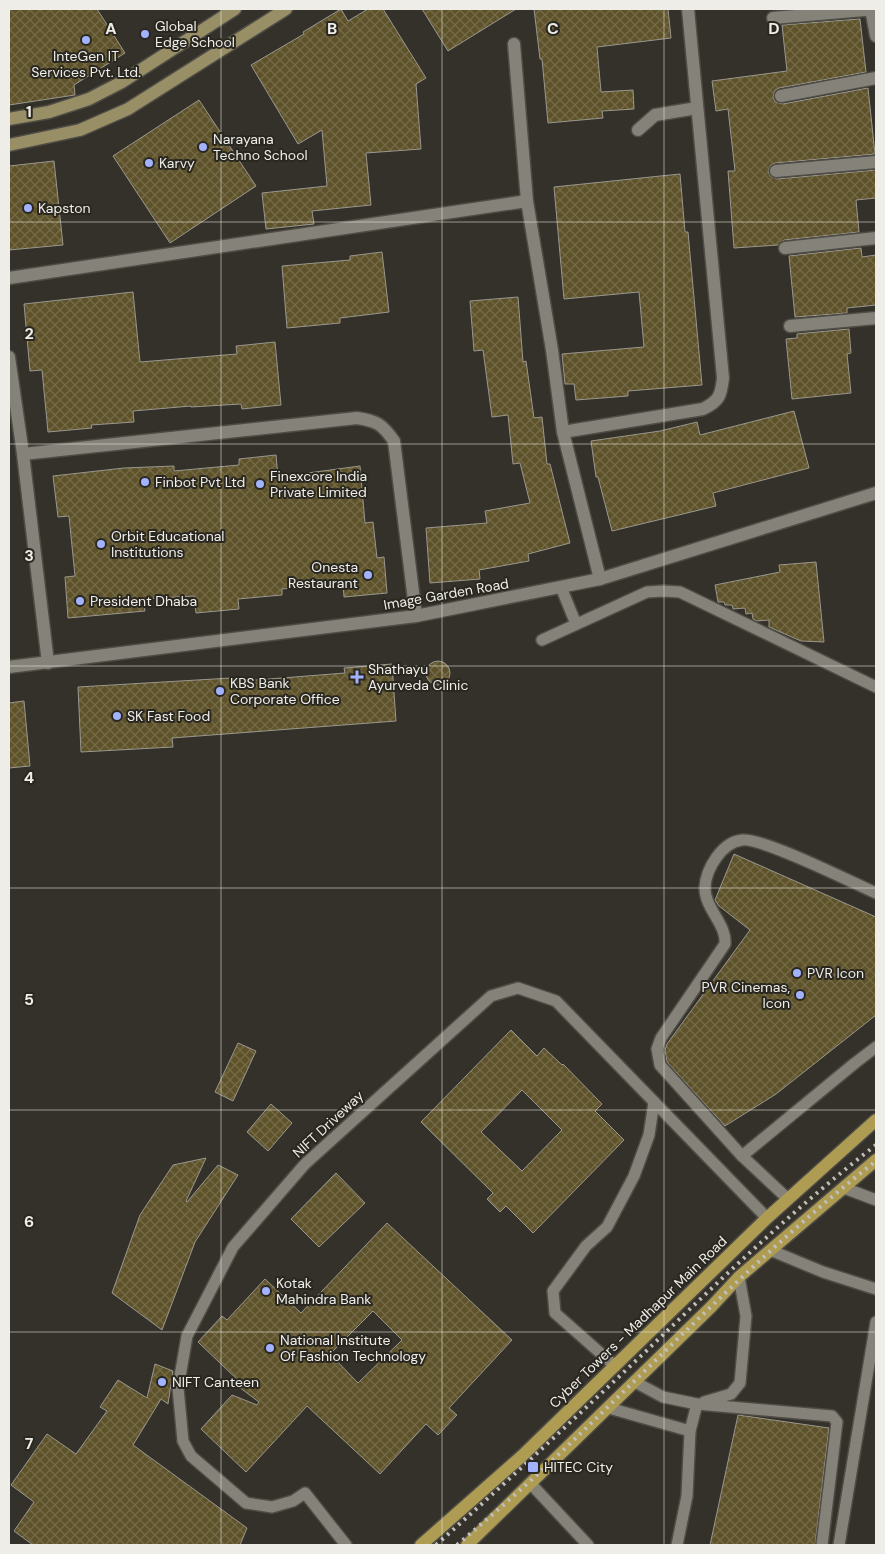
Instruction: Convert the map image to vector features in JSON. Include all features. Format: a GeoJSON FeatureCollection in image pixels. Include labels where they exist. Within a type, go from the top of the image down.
{"type":"FeatureCollection","features":[{"type":"Feature","properties":{"kind":"main road","name":"Cyber Towers - Madhapur Main Road"},"geometry":{"type":"LineString","coordinates":[[421,1545],[522,1456],[767,1218],[876,1120]]}},
{"type":"Feature","properties":{"kind":"main road"},"geometry":{"type":"LineString","coordinates":[[467,1545],[609,1408],[739,1277],[876,1160]]}},
{"type":"Feature","properties":{"kind":"street"},"geometry":{"type":"LineString","coordinates":[[9,119],[50,112],[89,99],[122,82],[235,9]]}},
{"type":"Feature","properties":{"kind":"street"},"geometry":{"type":"LineString","coordinates":[[9,145],[80,130],[128,109],[286,9]]}},
{"type":"Feature","properties":{"kind":"street"},"geometry":{"type":"LineString","coordinates":[[563,432],[703,409],[715,403],[722,392],[723,378],[688,9]]}},
{"type":"Feature","properties":{"kind":"street"},"geometry":{"type":"LineString","coordinates":[[773,18],[873,9],[876,36]]}},
{"type":"Feature","properties":{"kind":"street"},"geometry":{"type":"LineString","coordinates":[[514,44],[527,201],[552,350],[563,432],[600,580]]}},
{"type":"Feature","properties":{"kind":"street"},"geometry":{"type":"LineString","coordinates":[[781,96],[876,78]]}},
{"type":"Feature","properties":{"kind":"street"},"geometry":{"type":"LineString","coordinates":[[638,130],[655,115],[697,108]]}},
{"type":"Feature","properties":{"kind":"street"},"geometry":{"type":"LineString","coordinates":[[776,171],[876,162]]}},
{"type":"Feature","properties":{"kind":"street"},"geometry":{"type":"LineString","coordinates":[[9,278],[527,201]]}},
{"type":"Feature","properties":{"kind":"street"},"geometry":{"type":"LineString","coordinates":[[785,248],[876,238]]}},
{"type":"Feature","properties":{"kind":"street"},"geometry":{"type":"LineString","coordinates":[[790,326],[876,318]]}},
{"type":"Feature","properties":{"kind":"street"},"geometry":{"type":"LineString","coordinates":[[9,357],[23,454],[48,663]]}},
{"type":"Feature","properties":{"kind":"street"},"geometry":{"type":"LineString","coordinates":[[23,454],[357,418],[373,420],[386,430],[394,441],[416,616]]}},
{"type":"Feature","properties":{"kind":"street","name":"Image Garden Road"},"geometry":{"type":"LineString","coordinates":[[9,667],[416,616],[600,580],[876,493]]}},
{"type":"Feature","properties":{"kind":"lane"},"geometry":{"type":"LineString","coordinates":[[561,587],[576,624]]}},
{"type":"Feature","properties":{"kind":"lane"},"geometry":{"type":"LineString","coordinates":[[542,640],[647,592],[663,590],[680,592],[876,688]]}},
{"type":"Feature","properties":{"kind":"lane"},"geometry":{"type":"LineString","coordinates":[[788,1199],[742,1156],[660,1065],[657,1049],[661,1038],[725,944],[725,939],[708,905],[705,890],[707,875],[713,860],[729,845],[742,840],[758,842],[779,850],[876,893]]}},
{"type":"Feature","properties":{"kind":"lane","name":"NIFT Driveway"},"geometry":{"type":"LineString","coordinates":[[346,1545],[305,1493],[293,1501],[272,1507],[246,1503],[191,1456],[183,1440],[178,1388],[187,1336],[234,1247],[305,1164],[492,996],[518,988],[556,1001],[767,1218]]}},
{"type":"Feature","properties":{"kind":"lane"},"geometry":{"type":"LineString","coordinates":[[742,1156],[855,1062],[876,1047]]}},
{"type":"Feature","properties":{"kind":"lane"},"geometry":{"type":"LineString","coordinates":[[614,1366],[555,1313],[553,1291],[586,1246],[606,1227],[634,1176],[649,1135],[654,1102]]}},
{"type":"Feature","properties":{"kind":"lane"},"geometry":{"type":"LineString","coordinates":[[844,1188],[876,1200]]}},
{"type":"Feature","properties":{"kind":"lane"},"geometry":{"type":"LineString","coordinates":[[770,1250],[824,1272],[876,1289]]}},
{"type":"Feature","properties":{"kind":"lane"},"geometry":{"type":"LineString","coordinates":[[697,1404],[731,1394],[740,1383],[746,1316],[739,1277]]}},
{"type":"Feature","properties":{"kind":"lane"},"geometry":{"type":"LineString","coordinates":[[839,1545],[876,1322]]}},
{"type":"Feature","properties":{"kind":"lane"},"geometry":{"type":"LineString","coordinates":[[635,1382],[663,1397],[697,1404],[832,1416],[837,1422],[822,1545]]}},
{"type":"Feature","properties":{"kind":"lane"},"geometry":{"type":"LineString","coordinates":[[677,1545],[687,1496],[690,1431],[697,1404]]}},
{"type":"Feature","properties":{"kind":"lane"},"geometry":{"type":"LineString","coordinates":[[609,1408],[690,1431]]}},
{"type":"Feature","properties":{"kind":"lane"},"geometry":{"type":"LineString","coordinates":[[531,1484],[588,1545]]}},
{"type":"Feature","properties":{"kind":"building"},"geometry":{"type":"Polygon","coordinates":[[[9,9],[97,9],[125,53],[74,85],[75,95],[9,105],[9,9]]]}},
{"type":"Feature","properties":{"kind":"building"},"geometry":{"type":"Polygon","coordinates":[[[341,9],[348,21],[368,9],[383,9],[426,78],[416,84],[421,149],[366,153],[371,205],[312,211],[314,224],[266,229],[262,193],[327,186],[322,130],[298,144],[251,65],[304,34],[303,32],[341,9]]]}},
{"type":"Feature","properties":{"kind":"building"},"geometry":{"type":"Polygon","coordinates":[[[422,9],[516,9],[448,51],[422,9]]]}},
{"type":"Feature","properties":{"kind":"building"},"geometry":{"type":"Polygon","coordinates":[[[534,9],[668,9],[671,38],[597,47],[601,92],[633,90],[634,109],[602,111],[603,118],[548,123],[542,59],[540,59],[534,9]]]}},
{"type":"Feature","properties":{"kind":"building"},"geometry":{"type":"Polygon","coordinates":[[[860,19],[866,72],[779,88],[775,90],[773,97],[775,102],[783,104],[868,88],[875,154],[775,163],[771,165],[768,171],[770,176],[777,179],[876,170],[876,198],[856,200],[859,232],[784,240],[778,245],[734,248],[728,171],[735,171],[728,109],[716,111],[712,81],[787,71],[782,25],[860,19]]]}},
{"type":"Feature","properties":{"kind":"building"},"geometry":{"type":"Polygon","coordinates":[[[199,100],[256,186],[170,243],[113,156],[199,100]]]}},
{"type":"Feature","properties":{"kind":"building"},"geometry":{"type":"Polygon","coordinates":[[[54,161],[63,245],[9,250],[9,166],[54,161]]]}},
{"type":"Feature","properties":{"kind":"building"},"geometry":{"type":"Polygon","coordinates":[[[680,174],[685,232],[688,232],[702,385],[628,391],[628,396],[576,400],[574,384],[565,384],[562,354],[644,347],[639,292],[564,299],[554,187],[680,174]]]}},
{"type":"Feature","properties":{"kind":"building"},"geometry":{"type":"Polygon","coordinates":[[[861,248],[862,257],[876,255],[876,305],[847,308],[847,313],[795,317],[789,256],[861,248]]]}},
{"type":"Feature","properties":{"kind":"building"},"geometry":{"type":"Polygon","coordinates":[[[382,252],[389,312],[340,318],[340,323],[287,328],[282,266],[350,260],[350,256],[382,252]]]}},
{"type":"Feature","properties":{"kind":"building"},"geometry":{"type":"Polygon","coordinates":[[[133,292],[140,362],[237,354],[236,346],[275,342],[281,405],[242,409],[241,404],[191,406],[133,411],[134,422],[91,425],[92,428],[48,432],[42,370],[30,371],[24,304],[133,292]]]}},
{"type":"Feature","properties":{"kind":"building"},"geometry":{"type":"Polygon","coordinates":[[[518,297],[523,362],[526,361],[534,418],[542,417],[547,464],[550,464],[570,543],[528,554],[529,561],[479,570],[480,579],[430,583],[426,528],[487,523],[485,511],[530,503],[520,463],[513,464],[508,415],[492,417],[483,350],[474,351],[470,301],[518,297]]]}},
{"type":"Feature","properties":{"kind":"building"},"geometry":{"type":"Polygon","coordinates":[[[849,329],[851,353],[847,354],[851,393],[792,399],[786,339],[797,338],[797,334],[849,329]]]}},
{"type":"Feature","properties":{"kind":"building"},"geometry":{"type":"Polygon","coordinates":[[[794,411],[809,468],[713,493],[716,506],[612,531],[598,477],[596,477],[591,441],[660,431],[697,422],[700,435],[794,411]]]}},
{"type":"Feature","properties":{"kind":"building"},"geometry":{"type":"Polygon","coordinates":[[[276,455],[278,477],[360,466],[365,523],[373,522],[377,558],[384,557],[387,593],[344,597],[343,583],[282,589],[282,595],[238,599],[239,609],[196,613],[194,596],[143,599],[145,611],[68,618],[65,577],[75,576],[69,516],[58,517],[53,476],[124,468],[174,466],[174,471],[239,465],[239,459],[276,455]]]}},
{"type":"Feature","properties":{"kind":"building"},"geometry":{"type":"Polygon","coordinates":[[[816,562],[824,642],[801,641],[769,627],[769,620],[757,621],[753,619],[752,613],[746,614],[745,608],[733,609],[732,605],[718,602],[715,585],[780,572],[779,565],[816,562]]]}},
{"type":"Feature","properties":{"kind":"building"},"geometry":{"type":"Polygon","coordinates":[[[438,661],[447,664],[450,673],[447,682],[438,685],[429,682],[426,673],[429,664],[438,661]]]}},
{"type":"Feature","properties":{"kind":"building"},"geometry":{"type":"Polygon","coordinates":[[[392,664],[396,721],[172,738],[173,747],[81,752],[78,687],[231,678],[231,682],[345,673],[344,668],[392,664]]]}},
{"type":"Feature","properties":{"kind":"building"},"geometry":{"type":"Polygon","coordinates":[[[24,701],[30,766],[9,768],[9,703],[24,701]]]}},
{"type":"Feature","properties":{"kind":"building","name":"PVR Icon"},"geometry":{"type":"Polygon","coordinates":[[[734,854],[876,917],[876,1015],[776,1094],[725,1126],[667,1062],[665,1050],[667,1044],[750,930],[719,906],[715,900],[734,854]]]}},
{"type":"Feature","properties":{"kind":"building"},"geometry":{"type":"Polygon","coordinates":[[[511,1030],[537,1056],[544,1048],[563,1064],[602,1104],[595,1111],[624,1140],[533,1233],[506,1206],[500,1212],[487,1199],[493,1193],[421,1122],[511,1030]],[[522,1090],[481,1132],[522,1171],[562,1130],[522,1090]]]}},
{"type":"Feature","properties":{"kind":"building"},"geometry":{"type":"Polygon","coordinates":[[[238,1043],[256,1051],[233,1101],[215,1092],[238,1043]]]}},
{"type":"Feature","properties":{"kind":"building"},"geometry":{"type":"Polygon","coordinates":[[[271,1104],[292,1123],[268,1151],[247,1132],[271,1104]]]}},
{"type":"Feature","properties":{"kind":"building"},"geometry":{"type":"Polygon","coordinates":[[[206,1158],[187,1202],[218,1165],[238,1175],[195,1242],[162,1330],[112,1293],[140,1215],[173,1165],[206,1158]]]}},
{"type":"Feature","properties":{"kind":"building"},"geometry":{"type":"Polygon","coordinates":[[[336,1173],[365,1203],[319,1247],[291,1219],[336,1173]]]}},
{"type":"Feature","properties":{"kind":"building","name":"National Institute Of Fashion Technology"},"geometry":{"type":"Polygon","coordinates":[[[387,1223],[512,1340],[449,1408],[457,1415],[438,1435],[426,1424],[380,1474],[307,1406],[246,1472],[201,1429],[232,1395],[257,1405],[259,1402],[239,1387],[242,1384],[198,1342],[222,1316],[227,1320],[265,1279],[301,1313],[387,1223]],[[373,1311],[330,1354],[358,1383],[402,1340],[373,1311]]]}},
{"type":"Feature","properties":{"kind":"building"},"geometry":{"type":"Polygon","coordinates":[[[155,1364],[173,1371],[168,1404],[161,1399],[133,1445],[247,1528],[240,1545],[33,1545],[14,1531],[34,1502],[11,1485],[47,1434],[76,1454],[107,1411],[100,1407],[118,1380],[147,1398],[155,1364]]]}},
{"type":"Feature","properties":{"kind":"building"},"geometry":{"type":"Polygon","coordinates":[[[738,1415],[829,1428],[815,1545],[710,1545],[738,1415]]]}},
{"type":"Feature","properties":{"kind":"railway"},"geometry":{"type":"LineString","coordinates":[[436,1545],[565,1427],[756,1247],[845,1169],[876,1145]]}},
{"type":"Feature","properties":{"kind":"railway"},"geometry":{"type":"LineString","coordinates":[[457,1545],[540,1472],[746,1273],[876,1161]]}},
{"type":"Feature","properties":{"kind":"place","name":"Global Edge School"},"geometry":{"type":"Point","coordinates":[145,34]}},
{"type":"Feature","properties":{"kind":"place","name":"InteGen IT Services Pvt. Ltd."},"geometry":{"type":"Point","coordinates":[86,40]}},
{"type":"Feature","properties":{"kind":"place","name":"Narayana Techno School"},"geometry":{"type":"Point","coordinates":[203,147]}},
{"type":"Feature","properties":{"kind":"place","name":"Karvy"},"geometry":{"type":"Point","coordinates":[149,163]}},
{"type":"Feature","properties":{"kind":"place","name":"Kapston"},"geometry":{"type":"Point","coordinates":[28,208]}},
{"type":"Feature","properties":{"kind":"place","name":"Finbot Pvt Ltd"},"geometry":{"type":"Point","coordinates":[145,482]}},
{"type":"Feature","properties":{"kind":"place","name":"Finexcore India Private Limited"},"geometry":{"type":"Point","coordinates":[260,484]}},
{"type":"Feature","properties":{"kind":"place","name":"Orbit Educational Institutions"},"geometry":{"type":"Point","coordinates":[101,544]}},
{"type":"Feature","properties":{"kind":"place","name":"Onesta Restaurant"},"geometry":{"type":"Point","coordinates":[368,575]}},
{"type":"Feature","properties":{"kind":"place","name":"President Dhaba"},"geometry":{"type":"Point","coordinates":[80,601]}},
{"type":"Feature","properties":{"kind":"place","name":"Shathayu Ayurveda Clinic"},"geometry":{"type":"Point","coordinates":[357,677]}},
{"type":"Feature","properties":{"kind":"place","name":"KBS Bank Corporate Office"},"geometry":{"type":"Point","coordinates":[220,691]}},
{"type":"Feature","properties":{"kind":"place","name":"SK Fast Food"},"geometry":{"type":"Point","coordinates":[117,716]}},
{"type":"Feature","properties":{"kind":"place","name":"PVR Icon"},"geometry":{"type":"Point","coordinates":[797,973]}},
{"type":"Feature","properties":{"kind":"place","name":"PVR Cinemas, Icon"},"geometry":{"type":"Point","coordinates":[800,995]}},
{"type":"Feature","properties":{"kind":"place","name":"Kotak Mahindra Bank"},"geometry":{"type":"Point","coordinates":[266,1291]}},
{"type":"Feature","properties":{"kind":"place","name":"National Institute Of Fashion Technology"},"geometry":{"type":"Point","coordinates":[270,1348]}},
{"type":"Feature","properties":{"kind":"place","name":"NIFT Canteen"},"geometry":{"type":"Point","coordinates":[162,1382]}},
{"type":"Feature","properties":{"kind":"place","name":"HITEC City"},"geometry":{"type":"Point","coordinates":[533,1467]}}]}
